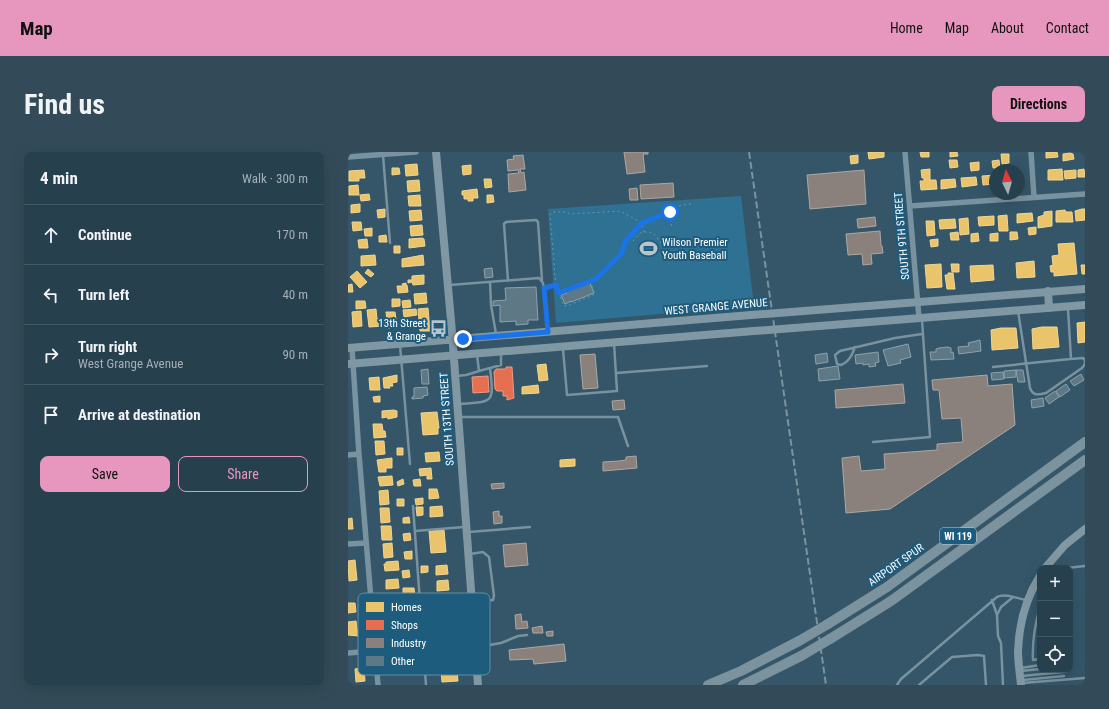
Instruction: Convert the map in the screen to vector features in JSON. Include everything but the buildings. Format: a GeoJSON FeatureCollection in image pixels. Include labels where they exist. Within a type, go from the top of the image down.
{"type":"FeatureCollection","features":[{"type":"Feature","properties":{"kind":"highway","name":"AIRPORT SPUR"},"geometry":{"type":"LineString","coordinates":[[708,685],[741,671],[799,641],[887,587],[1085,442]]}},
{"type":"Feature","properties":{"kind":"highway","name":"WI 119"},"geometry":{"type":"LineString","coordinates":[[743,685],[801,656],[891,601],[1085,460]]}},
{"type":"Feature","properties":{"kind":"street"},"geometry":{"type":"LineString","coordinates":[[348,157],[416,152]]}},
{"type":"Feature","properties":{"kind":"street","name":"SOUTH 13TH STREET"},"geometry":{"type":"LineString","coordinates":[[436,152],[448,285],[471,593]]}},
{"type":"Feature","properties":{"kind":"street","name":"SOUTH 9TH STREET"},"geometry":{"type":"LineString","coordinates":[[905,152],[920,318]]}},
{"type":"Feature","properties":{"kind":"street"},"geometry":{"type":"LineString","coordinates":[[1031,152],[1034,197]]}},
{"type":"Feature","properties":{"kind":"street"},"geometry":{"type":"LineString","coordinates":[[910,206],[1085,194]]}},
{"type":"Feature","properties":{"kind":"street","name":"WEST GRANGE AVENUE"},"geometry":{"type":"LineString","coordinates":[[350,348],[1085,289]]}},
{"type":"Feature","properties":{"kind":"street"},"geometry":{"type":"LineString","coordinates":[[1048,291],[1049,308]]}},
{"type":"Feature","properties":{"kind":"street"},"geometry":{"type":"LineString","coordinates":[[351,363],[1085,305]]}},
{"type":"Feature","properties":{"kind":"street"},"geometry":{"type":"LineString","coordinates":[[612,327],[614,342]]}},
{"type":"Feature","properties":{"kind":"street"},"geometry":{"type":"LineString","coordinates":[[513,335],[514,350]]}},
{"type":"Feature","properties":{"kind":"street"},"geometry":{"type":"LineString","coordinates":[[350,348],[370,593]]}},
{"type":"Feature","properties":{"kind":"street"},"geometry":{"type":"LineString","coordinates":[[348,455],[359,454]]}},
{"type":"Feature","properties":{"kind":"street"},"geometry":{"type":"LineString","coordinates":[[1048,565],[1065,545],[1085,529]]}},
{"type":"Feature","properties":{"kind":"street"},"geometry":{"type":"LineString","coordinates":[[348,544],[366,543]]}},
{"type":"Feature","properties":{"kind":"street"},"geometry":{"type":"LineString","coordinates":[[1020,677],[1018,652],[1021,626],[1028,600],[1037,582]]}},
{"type":"Feature","properties":{"kind":"street"},"geometry":{"type":"LineString","coordinates":[[348,653],[358,652]]}},
{"type":"Feature","properties":{"kind":"street"},"geometry":{"type":"LineString","coordinates":[[377,675],[378,685]]}},
{"type":"Feature","properties":{"kind":"street","name":"SOUTH 13TH STREET"},"geometry":{"type":"LineString","coordinates":[[477,675],[478,685]]}},
{"type":"Feature","properties":{"kind":"lane"},"geometry":{"type":"LineString","coordinates":[[380,154],[390,243]]}},
{"type":"Feature","properties":{"kind":"lane"},"geometry":{"type":"LineString","coordinates":[[508,281],[504,224],[506,222],[536,220],[538,222],[542,280],[548,332]]}},
{"type":"Feature","properties":{"kind":"lane"},"geometry":{"type":"LineString","coordinates":[[448,285],[539,278],[542,280]]}},
{"type":"Feature","properties":{"kind":"lane"},"geometry":{"type":"LineString","coordinates":[[490,282],[496,337]]}},
{"type":"Feature","properties":{"kind":"lane"},"geometry":{"type":"LineString","coordinates":[[1068,306],[1071,359]]}},
{"type":"Feature","properties":{"kind":"lane"},"geometry":{"type":"LineString","coordinates":[[993,367],[1026,363],[1083,358],[1085,360],[1085,364],[1046,393],[1040,395],[1034,394],[1032,392],[1026,363],[1017,310]]}},
{"type":"Feature","properties":{"kind":"lane"},"geometry":{"type":"LineString","coordinates":[[873,442],[930,437],[920,318]]}},
{"type":"Feature","properties":{"kind":"lane"},"geometry":{"type":"LineString","coordinates":[[854,348],[846,362],[841,365],[837,364],[835,355],[837,352],[895,338],[922,334]]}},
{"type":"Feature","properties":{"kind":"lane"},"geometry":{"type":"LineString","coordinates":[[562,346],[567,395],[617,391],[614,342]]}},
{"type":"Feature","properties":{"kind":"lane"},"geometry":{"type":"LineString","coordinates":[[400,344],[410,464]]}},
{"type":"Feature","properties":{"kind":"lane"},"geometry":{"type":"LineString","coordinates":[[455,376],[466,375],[501,365],[502,351]]}},
{"type":"Feature","properties":{"kind":"lane"},"geometry":{"type":"LineString","coordinates":[[477,353],[479,371]]}},
{"type":"Feature","properties":{"kind":"lane"},"geometry":{"type":"LineString","coordinates":[[616,373],[707,366]]}},
{"type":"Feature","properties":{"kind":"lane"},"geometry":{"type":"LineString","coordinates":[[457,404],[486,402],[491,397],[493,389],[490,368]]}},
{"type":"Feature","properties":{"kind":"lane"},"geometry":{"type":"LineString","coordinates":[[458,417],[618,417],[628,446]]}},
{"type":"Feature","properties":{"kind":"lane"},"geometry":{"type":"LineString","coordinates":[[413,506],[419,593]]}},
{"type":"Feature","properties":{"kind":"lane"},"geometry":{"type":"LineString","coordinates":[[415,531],[530,527]]}},
{"type":"Feature","properties":{"kind":"lane"},"geometry":{"type":"LineString","coordinates":[[468,554],[483,552],[489,557],[494,596],[493,600],[490,600]]}},
{"type":"Feature","properties":{"kind":"lane"},"geometry":{"type":"LineString","coordinates":[[1073,567],[1085,566]]}},
{"type":"Feature","properties":{"kind":"lane"},"geometry":{"type":"LineString","coordinates":[[897,685],[901,679],[992,600],[1000,595],[1006,595],[1012,598],[1028,600]]}},
{"type":"Feature","properties":{"kind":"lane"},"geometry":{"type":"LineString","coordinates":[[997,615],[1000,607],[1012,598]]}},
{"type":"Feature","properties":{"kind":"lane"},"geometry":{"type":"LineString","coordinates":[[992,600],[997,615],[998,636],[1001,643],[1003,685]]}},
{"type":"Feature","properties":{"kind":"lane"},"geometry":{"type":"LineString","coordinates":[[1037,618],[1034,629],[1032,652],[1033,660],[1037,659]]}},
{"type":"Feature","properties":{"kind":"lane"},"geometry":{"type":"LineString","coordinates":[[490,643],[527,635]]}},
{"type":"Feature","properties":{"kind":"lane"},"geometry":{"type":"LineString","coordinates":[[919,685],[952,657],[978,655],[984,656],[986,685]]}},
{"type":"Feature","properties":{"kind":"lane"},"geometry":{"type":"LineString","coordinates":[[1020,677],[1037,668]]}},
{"type":"Feature","properties":{"kind":"lane"},"geometry":{"type":"LineString","coordinates":[[1020,677],[1037,670]]}},
{"type":"Feature","properties":{"kind":"lane"},"geometry":{"type":"LineString","coordinates":[[1020,677],[1049,673]]}},
{"type":"Feature","properties":{"kind":"lane"},"geometry":{"type":"LineString","coordinates":[[1063,673],[1064,680]]}},
{"type":"Feature","properties":{"kind":"lane"},"geometry":{"type":"LineString","coordinates":[[425,675],[426,685]]}},
{"type":"Feature","properties":{"kind":"lane"},"geometry":{"type":"LineString","coordinates":[[1020,677],[1064,676]]}},
{"type":"Feature","properties":{"kind":"lane"},"geometry":{"type":"LineString","coordinates":[[1020,677],[1064,680],[1085,678]]}},
{"type":"Feature","properties":{"kind":"path"},"geometry":{"type":"LineString","coordinates":[[559,293],[596,279],[622,253],[625,242],[642,223],[670,212],[681,205],[692,204]]}},
{"type":"Feature","properties":{"kind":"path"},"geometry":{"type":"LineString","coordinates":[[590,281],[595,294],[570,305],[564,306],[556,285],[550,214],[552,212],[567,212],[570,214],[620,211],[642,223],[644,232]]}},
{"type":"Feature","properties":{"kind":"path"},"geometry":{"type":"LineString","coordinates":[[670,212],[672,226]]}},
{"type":"Feature","properties":{"kind":"path"},"geometry":{"type":"LineString","coordinates":[[633,241],[640,233],[644,232],[654,233],[663,244]]}},
{"type":"Feature","properties":{"kind":"path"},"geometry":{"type":"LineString","coordinates":[[544,288],[556,285]]}},
{"type":"Feature","properties":{"kind":"shaded area","name":"Wilson Premier Youth Baseball"},"geometry":{"type":"Polygon","coordinates":[[[741,196],[754,306],[556,323],[548,209],[741,196]]]}},
{"type":"Feature","properties":{"kind":"railway"},"geometry":{"type":"LineString","coordinates":[[749,152],[826,685]]}},
{"type":"Feature","properties":{"kind":"place","name":"Wilson Premier Youth Baseball"},"geometry":{"type":"Point","coordinates":[649,248]}},
{"type":"Feature","properties":{"kind":"place","name":"13th Street & Grange"},"geometry":{"type":"Point","coordinates":[439,329]}},
{"type":"Feature","properties":{"kind":"route"},"geometry":{"type":"LineString","coordinates":[[463,339],[548,332],[544,288],[556,285],[559,293],[596,279],[622,253],[625,242],[642,223],[670,212]]}}]}
